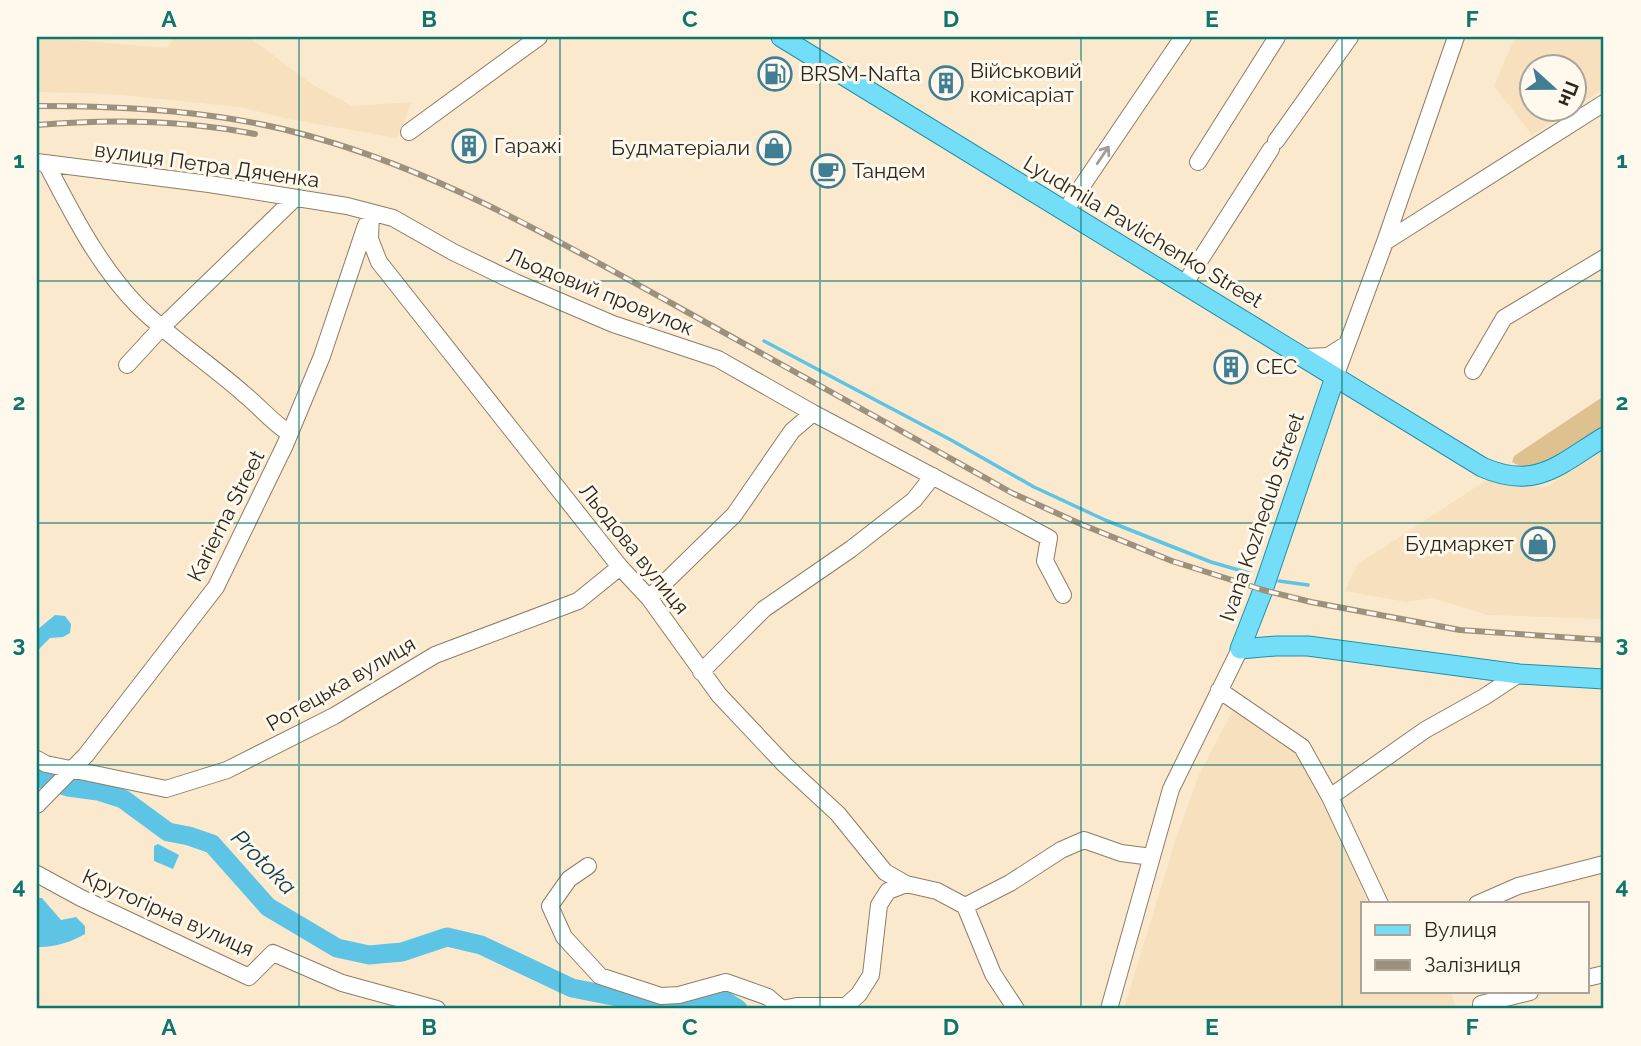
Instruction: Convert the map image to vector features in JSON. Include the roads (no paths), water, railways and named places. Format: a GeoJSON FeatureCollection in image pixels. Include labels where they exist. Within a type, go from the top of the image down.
{"type":"FeatureCollection","features":[{"type":"Feature","properties":{"kind":"main road","name":"Lyudmila Pavlichenko Street"},"geometry":{"type":"LineString","coordinates":[[780,37],[1482,467],[1506,476],[1538,475],[1604,437]]}},
{"type":"Feature","properties":{"kind":"main road"},"geometry":{"type":"LineString","coordinates":[[1312,361],[1324,377],[1326,403]]}},
{"type":"Feature","properties":{"kind":"main road","name":"Ivana Kozhedub Street"},"geometry":{"type":"LineString","coordinates":[[1240,649],[1263,590],[1335,377]]}},
{"type":"Feature","properties":{"kind":"main road"},"geometry":{"type":"LineString","coordinates":[[1326,403],[1334,395],[1345,391],[1362,393]]}},
{"type":"Feature","properties":{"kind":"main road"},"geometry":{"type":"LineString","coordinates":[[1240,649],[1308,646],[1519,674],[1604,678]]}},
{"type":"Feature","properties":{"kind":"street"},"geometry":{"type":"LineString","coordinates":[[409,132],[539,37]]}},
{"type":"Feature","properties":{"kind":"street"},"geometry":{"type":"LineString","coordinates":[[1065,211],[1183,37]]}},
{"type":"Feature","properties":{"kind":"street"},"geometry":{"type":"LineString","coordinates":[[1198,162],[1277,37]]}},
{"type":"Feature","properties":{"kind":"street"},"geometry":{"type":"LineString","coordinates":[[1184,285],[1274,145],[1350,37]]}},
{"type":"Feature","properties":{"kind":"street","name":"Ivana Kozhedub Street"},"geometry":{"type":"LineString","coordinates":[[1335,377],[1456,37]]}},
{"type":"Feature","properties":{"kind":"street"},"geometry":{"type":"LineString","coordinates":[[1385,242],[1604,103]]}},
{"type":"Feature","properties":{"kind":"street"},"geometry":{"type":"LineString","coordinates":[[42,164],[106,266],[134,302],[289,433]]}},
{"type":"Feature","properties":{"kind":"street","name":"вулиця Петра Дяченка"},"geometry":{"type":"LineString","coordinates":[[42,164],[209,184],[347,206],[370,213]]}},
{"type":"Feature","properties":{"kind":"street"},"geometry":{"type":"LineString","coordinates":[[127,365],[162,327],[295,199]]}},
{"type":"Feature","properties":{"kind":"street","name":"Льодовий провулок"},"geometry":{"type":"LineString","coordinates":[[370,213],[393,218],[453,252],[515,282],[613,324],[718,359],[813,413],[1049,538],[1045,561],[1063,595]]}},
{"type":"Feature","properties":{"kind":"street","name":"Karierna Street"},"geometry":{"type":"LineString","coordinates":[[37,805],[86,755],[216,587],[285,445],[322,356],[370,213]]}},
{"type":"Feature","properties":{"kind":"street","name":"Льодова вулиця"},"geometry":{"type":"LineString","coordinates":[[370,213],[370,239],[379,262],[620,567],[649,598],[719,695],[785,765],[838,814],[886,872],[906,884],[937,891],[965,906]]}},
{"type":"Feature","properties":{"kind":"street"},"geometry":{"type":"LineString","coordinates":[[1473,371],[1504,318],[1604,258]]}},
{"type":"Feature","properties":{"kind":"street"},"geometry":{"type":"LineString","coordinates":[[1312,361],[1345,350],[1350,380],[1362,393]]}},
{"type":"Feature","properties":{"kind":"street"},"geometry":{"type":"LineString","coordinates":[[649,598],[734,515],[792,431],[813,413]]}},
{"type":"Feature","properties":{"kind":"street"},"geometry":{"type":"LineString","coordinates":[[701,672],[764,609],[851,549],[914,500],[933,476]]}},
{"type":"Feature","properties":{"kind":"street","name":"Ротецька вулиця"},"geometry":{"type":"LineString","coordinates":[[60,780],[166,789],[227,770],[334,716],[435,655],[578,601],[620,567]]}},
{"type":"Feature","properties":{"kind":"street","name":"Ivana Kozhedub Street"},"geometry":{"type":"LineString","coordinates":[[1109,1009],[1171,789],[1240,649]]}},
{"type":"Feature","properties":{"kind":"street"},"geometry":{"type":"LineString","coordinates":[[1330,797],[1425,730],[1519,674]]}},
{"type":"Feature","properties":{"kind":"street"},"geometry":{"type":"LineString","coordinates":[[1219,690],[1302,747],[1330,797],[1379,902]]}},
{"type":"Feature","properties":{"kind":"street"},"geometry":{"type":"LineString","coordinates":[[37,759],[46,764],[60,780]]}},
{"type":"Feature","properties":{"kind":"street"},"geometry":{"type":"LineString","coordinates":[[1016,1009],[993,974],[965,906],[1010,883],[1061,850],[1084,840],[1121,853],[1152,857]]}},
{"type":"Feature","properties":{"kind":"street"},"geometry":{"type":"LineString","coordinates":[[1482,902],[1518,886],[1604,864]]}},
{"type":"Feature","properties":{"kind":"street"},"geometry":{"type":"LineString","coordinates":[[588,866],[569,879],[550,906],[564,937],[600,976],[662,996],[679,995],[726,982],[768,997],[782,1009],[797,1006],[846,1006],[859,994],[871,975],[879,905],[888,891],[906,884]]}},
{"type":"Feature","properties":{"kind":"street","name":"Крутогірна вулиця"},"geometry":{"type":"LineString","coordinates":[[37,874],[81,898],[249,977],[273,954],[342,983],[438,1009]]}},
{"type":"Feature","properties":{"kind":"street"},"geometry":{"type":"LineString","coordinates":[[1481,1004],[1526,993]]}},
{"type":"Feature","properties":{"kind":"water"},"geometry":{"type":"Polygon","coordinates":[[[55,615],[65,616],[71,624],[70,633],[63,637],[50,638],[37,648],[37,630],[55,615]]]}},
{"type":"Feature","properties":{"kind":"water"},"geometry":{"type":"Polygon","coordinates":[[[158,844],[179,855],[173,869],[154,861],[154,846],[158,844]]]}},
{"type":"Feature","properties":{"kind":"water"},"geometry":{"type":"Polygon","coordinates":[[[37,898],[42,898],[61,920],[76,917],[85,926],[85,934],[62,944],[37,947],[37,898]]]}},
{"type":"Feature","properties":{"kind":"waterway"},"geometry":{"type":"LineString","coordinates":[[764,341],[1034,487],[1105,520],[1211,562],[1249,573]]}},
{"type":"Feature","properties":{"kind":"waterway"},"geometry":{"type":"LineString","coordinates":[[1279,581],[1308,585]]}},
{"type":"Feature","properties":{"kind":"waterway","name":"Protoka"},"geometry":{"type":"LineString","coordinates":[[37,777],[123,799],[168,832],[212,844],[268,907],[337,948],[369,955],[402,952],[447,937],[481,945],[572,988],[653,1004],[681,1006],[724,1000],[738,1009]]}},
{"type":"Feature","properties":{"kind":"railway"},"geometry":{"type":"LineString","coordinates":[[37,106],[141,109],[245,121],[313,137],[407,169],[452,188],[584,255],[1012,493],[1172,561],[1311,602],[1460,630],[1604,640]]}},
{"type":"Feature","properties":{"kind":"railway"},"geometry":{"type":"LineString","coordinates":[[37,125],[146,122],[255,134]]}},
{"type":"Feature","properties":{"kind":"place","name":"BRSM-Nafta"},"geometry":{"type":"Point","coordinates":[775,74]}},
{"type":"Feature","properties":{"kind":"place","name":"Військовий комісаріат"},"geometry":{"type":"Point","coordinates":[946,83]}},
{"type":"Feature","properties":{"kind":"place","name":"Гаражі"},"geometry":{"type":"Point","coordinates":[469,146]}},
{"type":"Feature","properties":{"kind":"place","name":"Будматеріали"},"geometry":{"type":"Point","coordinates":[774,148]}},
{"type":"Feature","properties":{"kind":"place","name":"Тандем"},"geometry":{"type":"Point","coordinates":[828,171]}},
{"type":"Feature","properties":{"kind":"place","name":"СЕС"},"geometry":{"type":"Point","coordinates":[1231,367]}},
{"type":"Feature","properties":{"kind":"place","name":"Будмаркет"},"geometry":{"type":"Point","coordinates":[1538,544]}}]}
